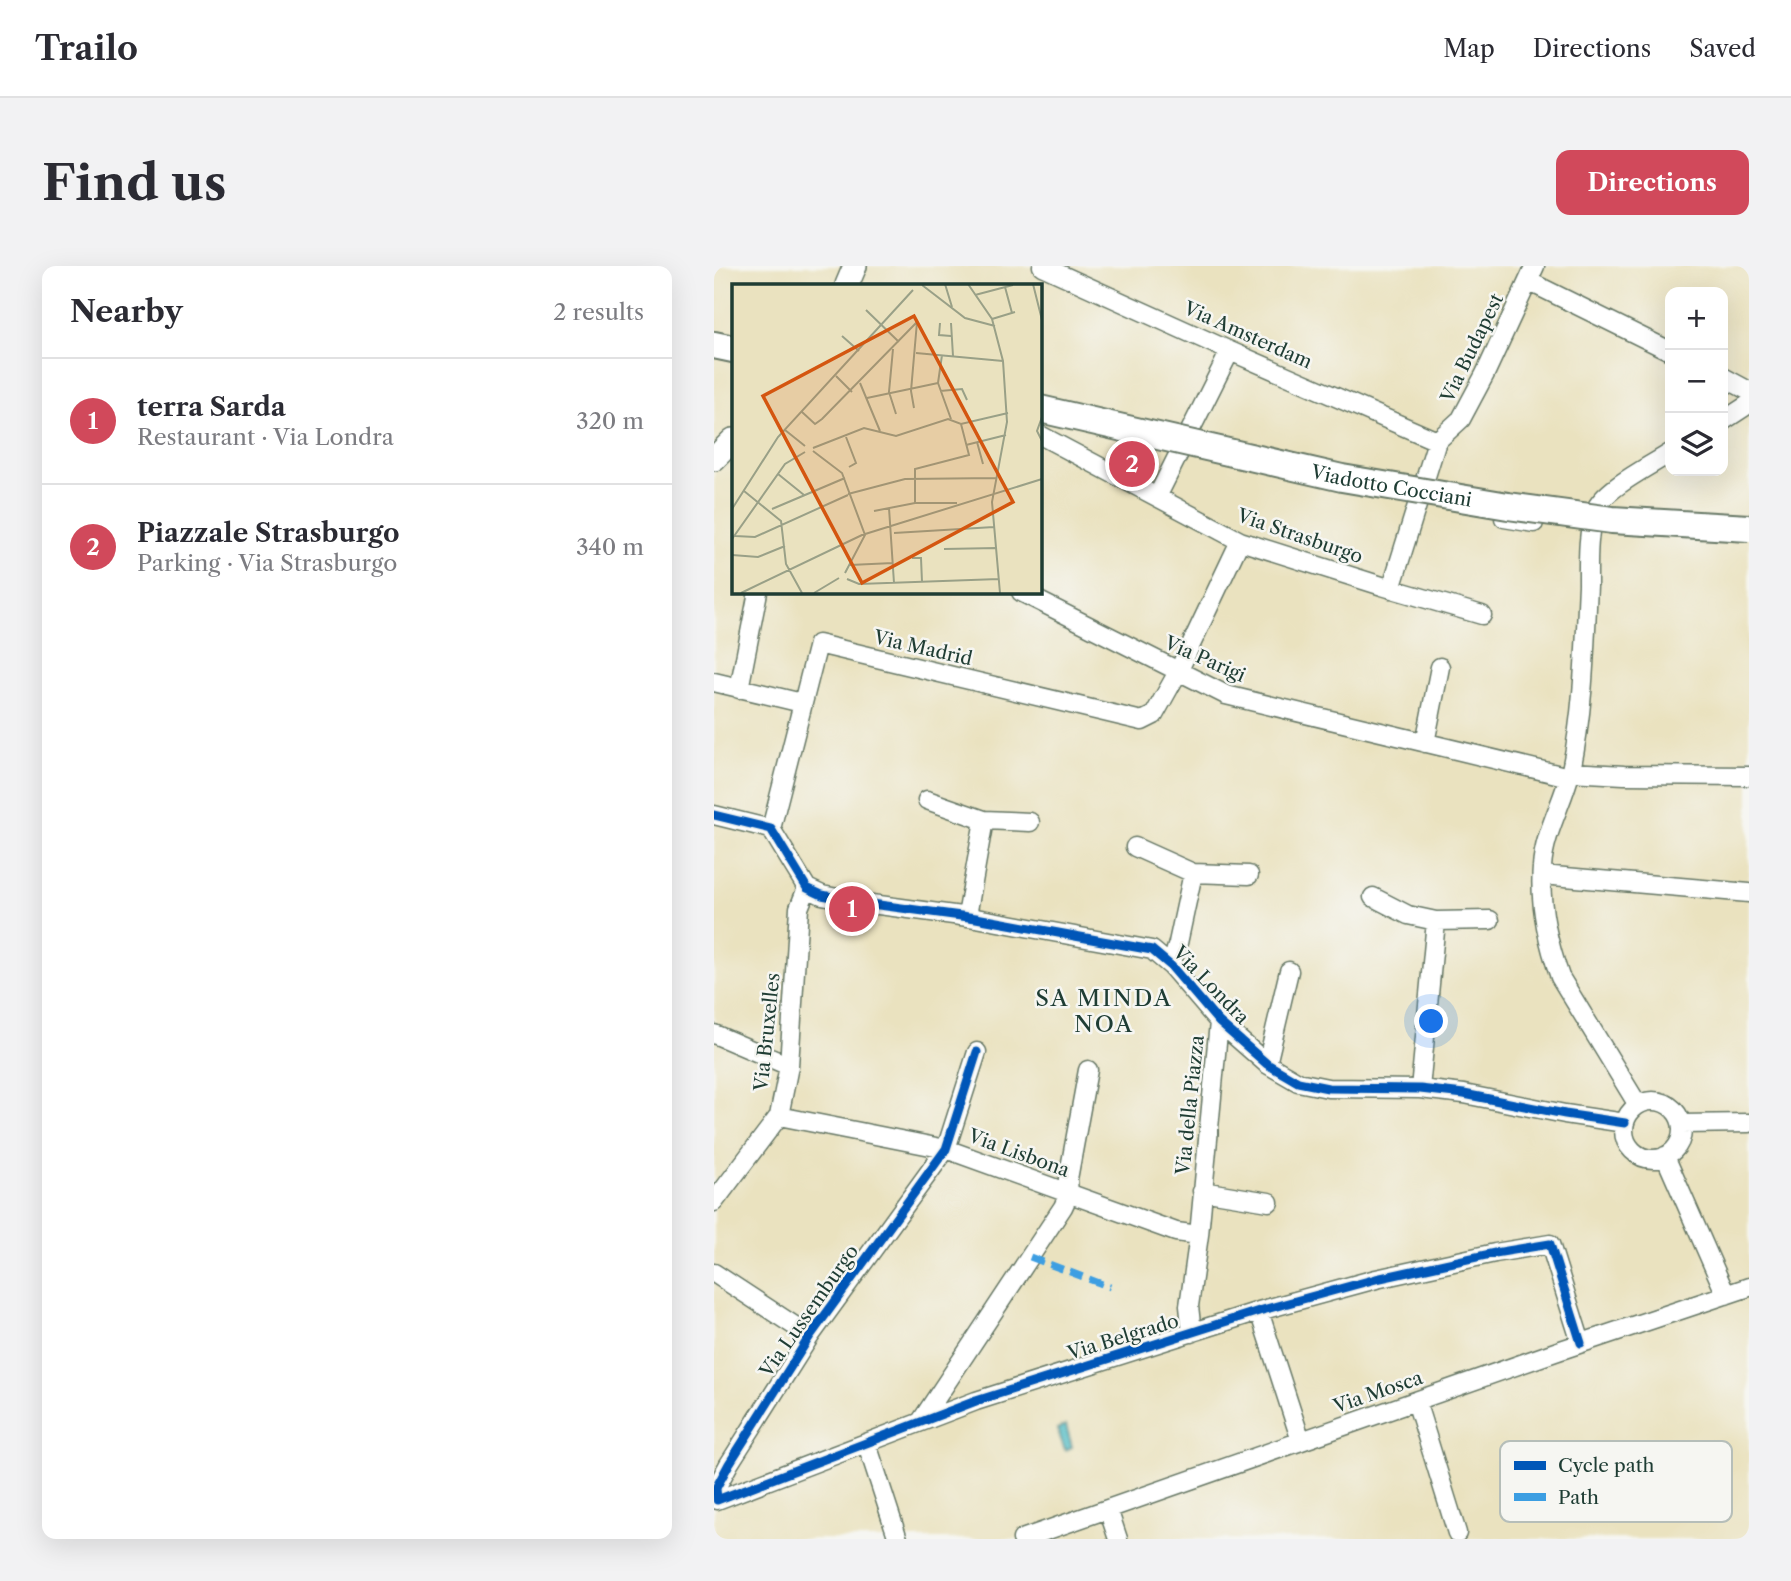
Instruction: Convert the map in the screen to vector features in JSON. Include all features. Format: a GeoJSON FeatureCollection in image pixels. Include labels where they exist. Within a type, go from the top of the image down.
{"type":"FeatureCollection","features":[{"type":"Feature","properties":{"kind":"highway"},"geometry":{"type":"LineString","coordinates":[[714,345],[732,349]]}},
{"type":"Feature","properties":{"kind":"highway","name":"Viadotto Cocciani"},"geometry":{"type":"LineString","coordinates":[[1041,409],[1342,478],[1495,504],[1612,520],[1749,528]]}},
{"type":"Feature","properties":{"kind":"main road"},"geometry":{"type":"LineString","coordinates":[[847,284],[855,266]]}},
{"type":"Feature","properties":{"kind":"street","name":"Via Amsterdam"},"geometry":{"type":"LineString","coordinates":[[1042,266],[1437,442]]}},
{"type":"Feature","properties":{"kind":"street"},"geometry":{"type":"LineString","coordinates":[[1532,274],[1666,350]]}},
{"type":"Feature","properties":{"kind":"street","name":"Via Budapest"},"geometry":{"type":"LineString","coordinates":[[1437,442],[1461,419],[1532,274]]}},
{"type":"Feature","properties":{"kind":"street"},"geometry":{"type":"LineString","coordinates":[[1157,497],[1230,351]]}},
{"type":"Feature","properties":{"kind":"street"},"geometry":{"type":"LineString","coordinates":[[1728,380],[1749,391]]}},
{"type":"Feature","properties":{"kind":"street"},"geometry":{"type":"LineString","coordinates":[[1728,418],[1749,404]]}},
{"type":"Feature","properties":{"kind":"street","name":"Via Strasburgo"},"geometry":{"type":"LineString","coordinates":[[1041,436],[1240,541],[1482,615]]}},
{"type":"Feature","properties":{"kind":"street"},"geometry":{"type":"LineString","coordinates":[[1391,589],[1437,442]]}},
{"type":"Feature","properties":{"kind":"street"},"geometry":{"type":"LineString","coordinates":[[1638,1105],[1560,976],[1542,905],[1542,865],[1570,774],[1580,718],[1585,668],[1589,544],[1595,512],[1606,495],[1665,456]]}},
{"type":"Feature","properties":{"kind":"street"},"geometry":{"type":"LineString","coordinates":[[1298,480],[1534,523]]}},
{"type":"Feature","properties":{"kind":"street"},"geometry":{"type":"LineString","coordinates":[[1178,672],[1240,541]]}},
{"type":"Feature","properties":{"kind":"street"},"geometry":{"type":"LineString","coordinates":[[740,689],[758,593]]}},
{"type":"Feature","properties":{"kind":"street","name":"Via Parigi"},"geometry":{"type":"LineString","coordinates":[[1023,593],[1226,695],[1425,743],[1570,774],[1749,776]]}},
{"type":"Feature","properties":{"kind":"street","name":"Via Madrid"},"geometry":{"type":"LineString","coordinates":[[771,829],[818,645],[1142,721],[1154,715],[1178,672]]}},
{"type":"Feature","properties":{"kind":"street"},"geometry":{"type":"LineString","coordinates":[[1425,743],[1440,667]]}},
{"type":"Feature","properties":{"kind":"street"},"geometry":{"type":"LineString","coordinates":[[714,682],[802,703]]}},
{"type":"Feature","properties":{"kind":"street"},"geometry":{"type":"LineString","coordinates":[[926,800],[984,820],[1030,822]]}},
{"type":"Feature","properties":{"kind":"street"},"geometry":{"type":"LineString","coordinates":[[714,815],[771,829],[807,888]]}},
{"type":"Feature","properties":{"kind":"street"},"geometry":{"type":"LineString","coordinates":[[967,916],[984,820]]}},
{"type":"Feature","properties":{"kind":"street"},"geometry":{"type":"LineString","coordinates":[[1135,847],[1193,873],[1249,875]]}},
{"type":"Feature","properties":{"kind":"street"},"geometry":{"type":"LineString","coordinates":[[1171,966],[1193,873]]}},
{"type":"Feature","properties":{"kind":"street"},"geometry":{"type":"LineString","coordinates":[[1542,875],[1749,893]]}},
{"type":"Feature","properties":{"kind":"street","name":"Via Londra"},"geometry":{"type":"LineString","coordinates":[[807,888],[822,895],[864,904],[967,916],[1152,950],[1171,966],[1219,1022],[1267,1064],[1298,1082],[1328,1088],[1420,1089],[1464,1094],[1625,1124]]}},
{"type":"Feature","properties":{"kind":"street","name":"Via Bruxelles"},"geometry":{"type":"LineString","coordinates":[[714,1202],[779,1116],[789,1066],[799,908],[807,888]]}},
{"type":"Feature","properties":{"kind":"street"},"geometry":{"type":"LineString","coordinates":[[1373,897],[1408,915],[1436,921],[1490,920]]}},
{"type":"Feature","properties":{"kind":"street"},"geometry":{"type":"LineString","coordinates":[[1420,1089],[1436,921]]}},
{"type":"Feature","properties":{"kind":"street"},"geometry":{"type":"LineString","coordinates":[[1267,1064],[1289,971]]}},
{"type":"Feature","properties":{"kind":"street","name":"Via della Piazza"},"geometry":{"type":"LineString","coordinates":[[1192,1333],[1189,1306],[1199,1236],[1219,1022]]}},
{"type":"Feature","properties":{"kind":"street"},"geometry":{"type":"LineString","coordinates":[[714,1034],[789,1066]]}},
{"type":"Feature","properties":{"kind":"street","name":"Via Lussemburgo"},"geometry":{"type":"LineString","coordinates":[[717,1500],[716,1488],[729,1464],[810,1336],[946,1149],[977,1052]]}},
{"type":"Feature","properties":{"kind":"street"},"geometry":{"type":"LineString","coordinates":[[921,1421],[1063,1207],[1069,1194],[1068,1180],[1088,1070]]}},
{"type":"Feature","properties":{"kind":"street"},"geometry":{"type":"LineString","coordinates":[[1653,1101],[1667,1105],[1678,1115],[1682,1124],[1680,1141],[1674,1150],[1665,1156],[1650,1159],[1633,1151],[1625,1135],[1625,1124],[1628,1114],[1638,1105],[1653,1101]]}},
{"type":"Feature","properties":{"kind":"street","name":"Via Lisbona"},"geometry":{"type":"LineString","coordinates":[[779,1116],[946,1149],[1176,1232],[1199,1236]]}},
{"type":"Feature","properties":{"kind":"street"},"geometry":{"type":"LineString","coordinates":[[1682,1124],[1749,1123]]}},
{"type":"Feature","properties":{"kind":"street"},"geometry":{"type":"LineString","coordinates":[[1665,1156],[1726,1295]]}},
{"type":"Feature","properties":{"kind":"street","name":"Via della Piazza"},"geometry":{"type":"LineString","coordinates":[[1202,1191],[1269,1202]]}},
{"type":"Feature","properties":{"kind":"street","name":"Via Belgrado"},"geometry":{"type":"LineString","coordinates":[[717,1500],[976,1401],[1259,1311],[1376,1279],[1495,1253],[1550,1244],[1581,1343]]}},
{"type":"Feature","properties":{"kind":"street"},"geometry":{"type":"LineString","coordinates":[[714,1273],[810,1336]]}},
{"type":"Feature","properties":{"kind":"street","name":"Via Mosca"},"geometry":{"type":"LineString","coordinates":[[1022,1539],[1581,1343],[1749,1287]]}},
{"type":"Feature","properties":{"kind":"street"},"geometry":{"type":"LineString","coordinates":[[1259,1311],[1301,1441]]}},
{"type":"Feature","properties":{"kind":"street"},"geometry":{"type":"LineString","coordinates":[[1416,1401],[1457,1533]]}},
{"type":"Feature","properties":{"kind":"street"},"geometry":{"type":"LineString","coordinates":[[867,1444],[898,1539]]}},
{"type":"Feature","properties":{"kind":"street"},"geometry":{"type":"LineString","coordinates":[[1108,1509],[1118,1539]]}},
{"type":"Feature","properties":{"kind":"water"},"geometry":{"type":"Polygon","coordinates":[[[1066,1425],[1072,1447],[1065,1450],[1057,1429],[1066,1425]]]}},
{"type":"Feature","properties":{"kind":"marked path"},"geometry":{"type":"LineString","coordinates":[[1030,1257],[1110,1287]]}},
{"type":"Feature","properties":{"kind":"cycle path"},"geometry":{"type":"LineString","coordinates":[[714,815],[771,829],[807,888],[822,895],[976,918],[1152,950],[1171,966],[1219,1022],[1267,1064],[1298,1082],[1328,1088],[1420,1089],[1464,1094],[1625,1123]]}},
{"type":"Feature","properties":{"kind":"cycle path"},"geometry":{"type":"LineString","coordinates":[[977,1052],[946,1149],[810,1336],[729,1464],[716,1488],[717,1500],[976,1401],[1259,1311],[1376,1279],[1495,1253],[1550,1244],[1581,1343]]}},
{"type":"Feature","properties":{"kind":"place","name":"Piazzale Strasburgo"},"geometry":{"type":"Point","coordinates":[1132,464]}},
{"type":"Feature","properties":{"kind":"place","name":"terra Sarda"},"geometry":{"type":"Point","coordinates":[852,909]}},
{"type":"Feature","properties":{"kind":"district","name":"SA MINDA NOA"},"geometry":{"type":"Point","coordinates":[1104,1011]}}]}
